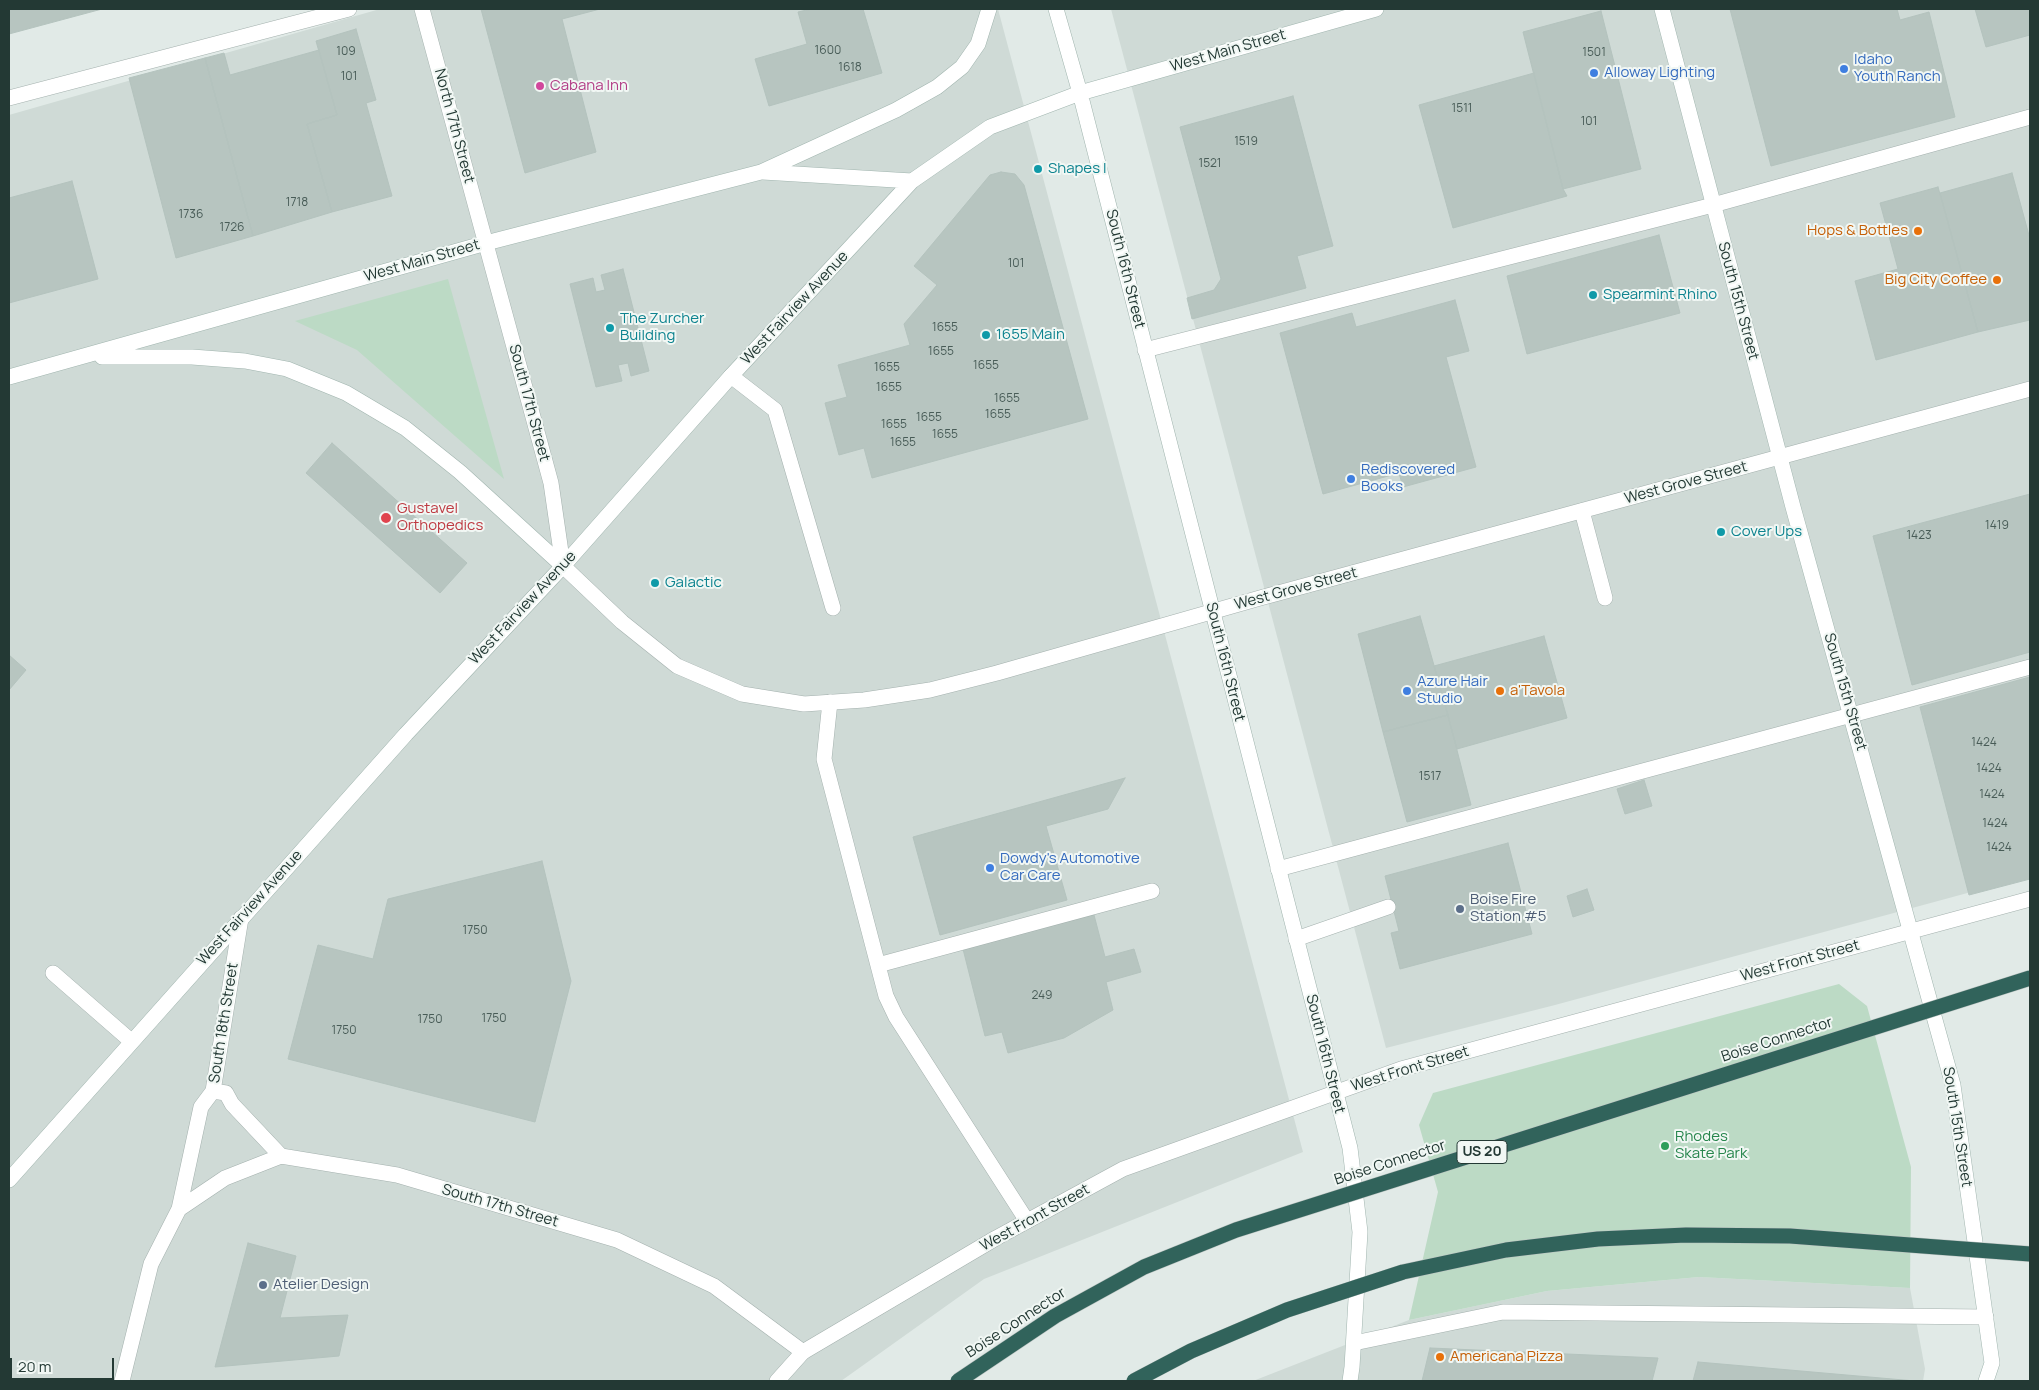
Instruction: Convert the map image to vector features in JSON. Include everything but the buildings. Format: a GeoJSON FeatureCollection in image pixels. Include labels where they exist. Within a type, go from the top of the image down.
{"type":"FeatureCollection","features":[{"type":"Feature","properties":{"kind":"highway","name":"Boise Connector"},"geometry":{"type":"LineString","coordinates":[[958,1381],[1055,1316],[1144,1267],[1236,1230],[2030,978]]}},
{"type":"Feature","properties":{"kind":"highway"},"geometry":{"type":"LineString","coordinates":[[1134,1381],[1191,1351],[1287,1310],[1403,1272],[1506,1250],[1598,1239],[1686,1235],[1790,1236],[2030,1254]]}},
{"type":"Feature","properties":{"kind":"main road"},"geometry":{"type":"LineString","coordinates":[[9,98],[349,9]]}},
{"type":"Feature","properties":{"kind":"main road","name":"North 17th Street"},"geometry":{"type":"LineString","coordinates":[[422,9],[486,243]]}},
{"type":"Feature","properties":{"kind":"main road"},"geometry":{"type":"LineString","coordinates":[[762,172],[896,110],[937,87],[962,67],[978,44],[990,9]]}},
{"type":"Feature","properties":{"kind":"main road","name":"South 16th Street"},"geometry":{"type":"LineString","coordinates":[[1056,9],[1080,93],[1350,1148],[1360,1232],[1350,1381]]}},
{"type":"Feature","properties":{"kind":"main road","name":"West Main Street"},"geometry":{"type":"LineString","coordinates":[[1080,93],[1376,9]]}},
{"type":"Feature","properties":{"kind":"main road","name":"South 15th Street"},"geometry":{"type":"LineString","coordinates":[[1662,9],[1780,457],[1953,1084],[1992,1363],[1986,1381]]}},
{"type":"Feature","properties":{"kind":"main road","name":"West Fairview Avenue"},"geometry":{"type":"LineString","coordinates":[[9,1180],[406,734],[563,566],[731,376],[912,181],[990,127],[1080,93]]}},
{"type":"Feature","properties":{"kind":"main road"},"geometry":{"type":"LineString","coordinates":[[1145,350],[1713,206],[2030,118]]}},
{"type":"Feature","properties":{"kind":"main road"},"geometry":{"type":"LineString","coordinates":[[762,172],[912,181]]}},
{"type":"Feature","properties":{"kind":"main road","name":"West Main Street"},"geometry":{"type":"LineString","coordinates":[[9,377],[486,243],[762,172]]}},
{"type":"Feature","properties":{"kind":"main road","name":"South 17th Street"},"geometry":{"type":"LineString","coordinates":[[486,243],[551,483],[563,566]]}},
{"type":"Feature","properties":{"kind":"main road","name":"West Main Street"},"geometry":{"type":"LineString","coordinates":[[84,357],[192,357],[245,361],[287,369],[346,393],[405,428],[460,472],[563,566]]}},
{"type":"Feature","properties":{"kind":"main road"},"geometry":{"type":"LineString","coordinates":[[731,376],[776,410],[833,608]]}},
{"type":"Feature","properties":{"kind":"main road","name":"West Grove Street"},"geometry":{"type":"LineString","coordinates":[[563,566],[622,622],[677,666],[742,694],[804,704],[864,700],[930,690],[2030,389]]}},
{"type":"Feature","properties":{"kind":"main road"},"geometry":{"type":"LineString","coordinates":[[1582,511],[1605,598]]}},
{"type":"Feature","properties":{"kind":"main road"},"geometry":{"type":"LineString","coordinates":[[1278,869],[2030,667]]}},
{"type":"Feature","properties":{"kind":"main road"},"geometry":{"type":"LineString","coordinates":[[830,702],[824,759],[886,996],[896,1017],[1027,1221]]}},
{"type":"Feature","properties":{"kind":"main road"},"geometry":{"type":"LineString","coordinates":[[878,965],[1152,891]]}},
{"type":"Feature","properties":{"kind":"main road","name":"West Front Street"},"geometry":{"type":"LineString","coordinates":[[777,1381],[803,1352],[1027,1221],[1123,1169],[1401,1069],[2030,899]]}},
{"type":"Feature","properties":{"kind":"main road"},"geometry":{"type":"LineString","coordinates":[[1296,939],[1388,908]]}},
{"type":"Feature","properties":{"kind":"main road","name":"South 18th Street"},"geometry":{"type":"LineString","coordinates":[[122,1381],[151,1264],[179,1209],[200,1107],[213,1091],[242,918]]}},
{"type":"Feature","properties":{"kind":"main road"},"geometry":{"type":"LineString","coordinates":[[53,973],[131,1041]]}},
{"type":"Feature","properties":{"kind":"main road"},"geometry":{"type":"LineString","coordinates":[[179,1209],[225,1178],[281,1156],[232,1104],[226,1093],[213,1091]]}},
{"type":"Feature","properties":{"kind":"main road","name":"South 17th Street"},"geometry":{"type":"LineString","coordinates":[[281,1156],[397,1175],[617,1240],[714,1286],[803,1352]]}},
{"type":"Feature","properties":{"kind":"main road"},"geometry":{"type":"LineString","coordinates":[[1354,1343],[1503,1312],[1986,1317]]}},
{"type":"Feature","properties":{"kind":"shaded area"},"geometry":{"type":"Polygon","coordinates":[[[380,9],[998,9],[1303,1152],[984,1279],[841,1381],[9,1381],[9,115],[380,9]]]}},
{"type":"Feature","properties":{"kind":"shaded area"},"geometry":{"type":"Polygon","coordinates":[[[1111,9],[2030,9],[2030,876],[1555,1005],[1386,1048],[1111,9]]]}},
{"type":"Feature","properties":{"kind":"shaded area"},"geometry":{"type":"Polygon","coordinates":[[[1699,1277],[1910,1288],[1925,1369],[1923,1381],[1253,1381],[1409,1320],[1547,1291],[1699,1277]]]}},
{"type":"Feature","properties":{"kind":"green space"},"geometry":{"type":"Polygon","coordinates":[[[448,279],[504,479],[357,350],[295,321],[448,279]]]}},
{"type":"Feature","properties":{"kind":"green space","name":"Rhodes Skate Park"},"geometry":{"type":"Polygon","coordinates":[[[1839,984],[1867,1006],[1911,1167],[1910,1288],[1699,1277],[1547,1291],[1409,1320],[1438,1192],[1419,1125],[1433,1093],[1839,984]]]}},
{"type":"Feature","properties":{"kind":"place","name":"Idaho Youth Ranch"},"geometry":{"type":"Point","coordinates":[1844,69]}},
{"type":"Feature","properties":{"kind":"place","name":"Alloway Lighting"},"geometry":{"type":"Point","coordinates":[1594,73]}},
{"type":"Feature","properties":{"kind":"place","name":"Cabana Inn"},"geometry":{"type":"Point","coordinates":[540,86]}},
{"type":"Feature","properties":{"kind":"place","name":"Shapes I"},"geometry":{"type":"Point","coordinates":[1038,169]}},
{"type":"Feature","properties":{"kind":"place","name":"Hops & Bottles"},"geometry":{"type":"Point","coordinates":[1918,231]}},
{"type":"Feature","properties":{"kind":"place","name":"Big City Coffee"},"geometry":{"type":"Point","coordinates":[1997,280]}},
{"type":"Feature","properties":{"kind":"place","name":"Spearmint Rhino"},"geometry":{"type":"Point","coordinates":[1593,295]}},
{"type":"Feature","properties":{"kind":"place","name":"The Zurcher Building"},"geometry":{"type":"Point","coordinates":[610,328]}},
{"type":"Feature","properties":{"kind":"place","name":"1655 Main"},"geometry":{"type":"Point","coordinates":[986,335]}},
{"type":"Feature","properties":{"kind":"place","name":"Rediscovered Books"},"geometry":{"type":"Point","coordinates":[1351,479]}},
{"type":"Feature","properties":{"kind":"place","name":"Gustavel Orthopedics"},"geometry":{"type":"Point","coordinates":[386,518]}},
{"type":"Feature","properties":{"kind":"place","name":"Cover Ups"},"geometry":{"type":"Point","coordinates":[1721,532]}},
{"type":"Feature","properties":{"kind":"place","name":"Galactic"},"geometry":{"type":"Point","coordinates":[655,583]}},
{"type":"Feature","properties":{"kind":"place","name":"Azure Hair Studio"},"geometry":{"type":"Point","coordinates":[1407,691]}},
{"type":"Feature","properties":{"kind":"place","name":"a'Tavola"},"geometry":{"type":"Point","coordinates":[1500,691]}},
{"type":"Feature","properties":{"kind":"place","name":"Dowdy's Automotive Car Care"},"geometry":{"type":"Point","coordinates":[990,868]}},
{"type":"Feature","properties":{"kind":"place","name":"Boise Fire Station #5"},"geometry":{"type":"Point","coordinates":[1460,909]}},
{"type":"Feature","properties":{"kind":"place","name":"Rhodes Skate Park"},"geometry":{"type":"Point","coordinates":[1665,1146]}},
{"type":"Feature","properties":{"kind":"place","name":"Atelier Design"},"geometry":{"type":"Point","coordinates":[263,1285]}},
{"type":"Feature","properties":{"kind":"place","name":"Americana Pizza"},"geometry":{"type":"Point","coordinates":[1440,1357]}}]}
